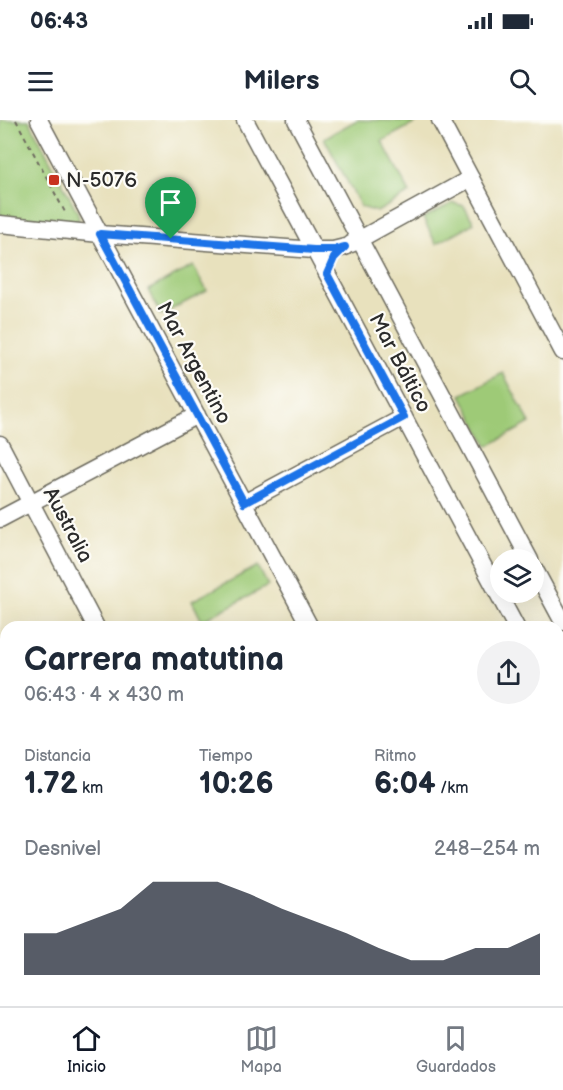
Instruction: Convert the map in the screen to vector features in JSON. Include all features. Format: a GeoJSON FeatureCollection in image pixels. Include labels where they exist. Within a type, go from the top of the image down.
{"type":"FeatureCollection","features":[{"type":"Feature","properties":{"kind":"street","name":"Mar Argentino"},"geometry":{"type":"LineString","coordinates":[[39,120],[306,621]]}},
{"type":"Feature","properties":{"kind":"street","name":"Mar Báltico"},"geometry":{"type":"LineString","coordinates":[[245,120],[513,621]]}},
{"type":"Feature","properties":{"kind":"street","name":"Mar Báltico"},"geometry":{"type":"LineString","coordinates":[[296,120],[352,243],[524,549]]}},
{"type":"Feature","properties":{"kind":"street"},"geometry":{"type":"LineString","coordinates":[[440,120],[563,352]]}},
{"type":"Feature","properties":{"kind":"street"},"geometry":{"type":"LineString","coordinates":[[0,224],[100,234],[333,250],[352,243],[471,178]]}},
{"type":"Feature","properties":{"kind":"street"},"geometry":{"type":"LineString","coordinates":[[327,274],[334,258],[352,243]]}},
{"type":"Feature","properties":{"kind":"street"},"geometry":{"type":"LineString","coordinates":[[0,519],[197,415]]}},
{"type":"Feature","properties":{"kind":"street"},"geometry":{"type":"LineString","coordinates":[[244,503],[404,417]]}},
{"type":"Feature","properties":{"kind":"street","name":"Australia"},"geometry":{"type":"LineString","coordinates":[[0,444],[93,621]]}},
{"type":"Feature","properties":{"kind":"street"},"geometry":{"type":"LineString","coordinates":[[544,587],[562,621]]}},
{"type":"Feature","properties":{"kind":"path"},"geometry":{"type":"LineString","coordinates":[[16,120],[66,214],[63,220]]}},
{"type":"Feature","properties":{"kind":"green space"},"geometry":{"type":"Polygon","coordinates":[[[0,120],[29,120],[77,211],[79,218],[75,225],[0,220],[0,120]]]}},
{"type":"Feature","properties":{"kind":"green space"},"geometry":{"type":"Polygon","coordinates":[[[357,120],[419,121],[382,141],[410,193],[377,212],[361,207],[324,138],[357,120]]]}},
{"type":"Feature","properties":{"kind":"green space"},"geometry":{"type":"Polygon","coordinates":[[[453,203],[464,206],[474,223],[436,244],[423,218],[453,203]]]}},
{"type":"Feature","properties":{"kind":"green space"},"geometry":{"type":"Polygon","coordinates":[[[193,266],[207,291],[161,315],[148,290],[193,266]]]}},
{"type":"Feature","properties":{"kind":"green space"},"geometry":{"type":"Polygon","coordinates":[[[503,373],[530,423],[488,446],[461,395],[503,373]]]}},
{"type":"Feature","properties":{"kind":"green space"},"geometry":{"type":"Polygon","coordinates":[[[258,566],[268,586],[202,621],[192,601],[258,566]]]}},
{"type":"Feature","properties":{"kind":"place","name":"N-5076"},"geometry":{"type":"Point","coordinates":[54,180]}},
{"type":"Feature","properties":{"kind":"route"},"geometry":{"type":"LineString","coordinates":[[100,234],[171,239],[328,250],[345,247],[334,258],[327,274],[404,417],[244,503],[100,234]]}}]}
